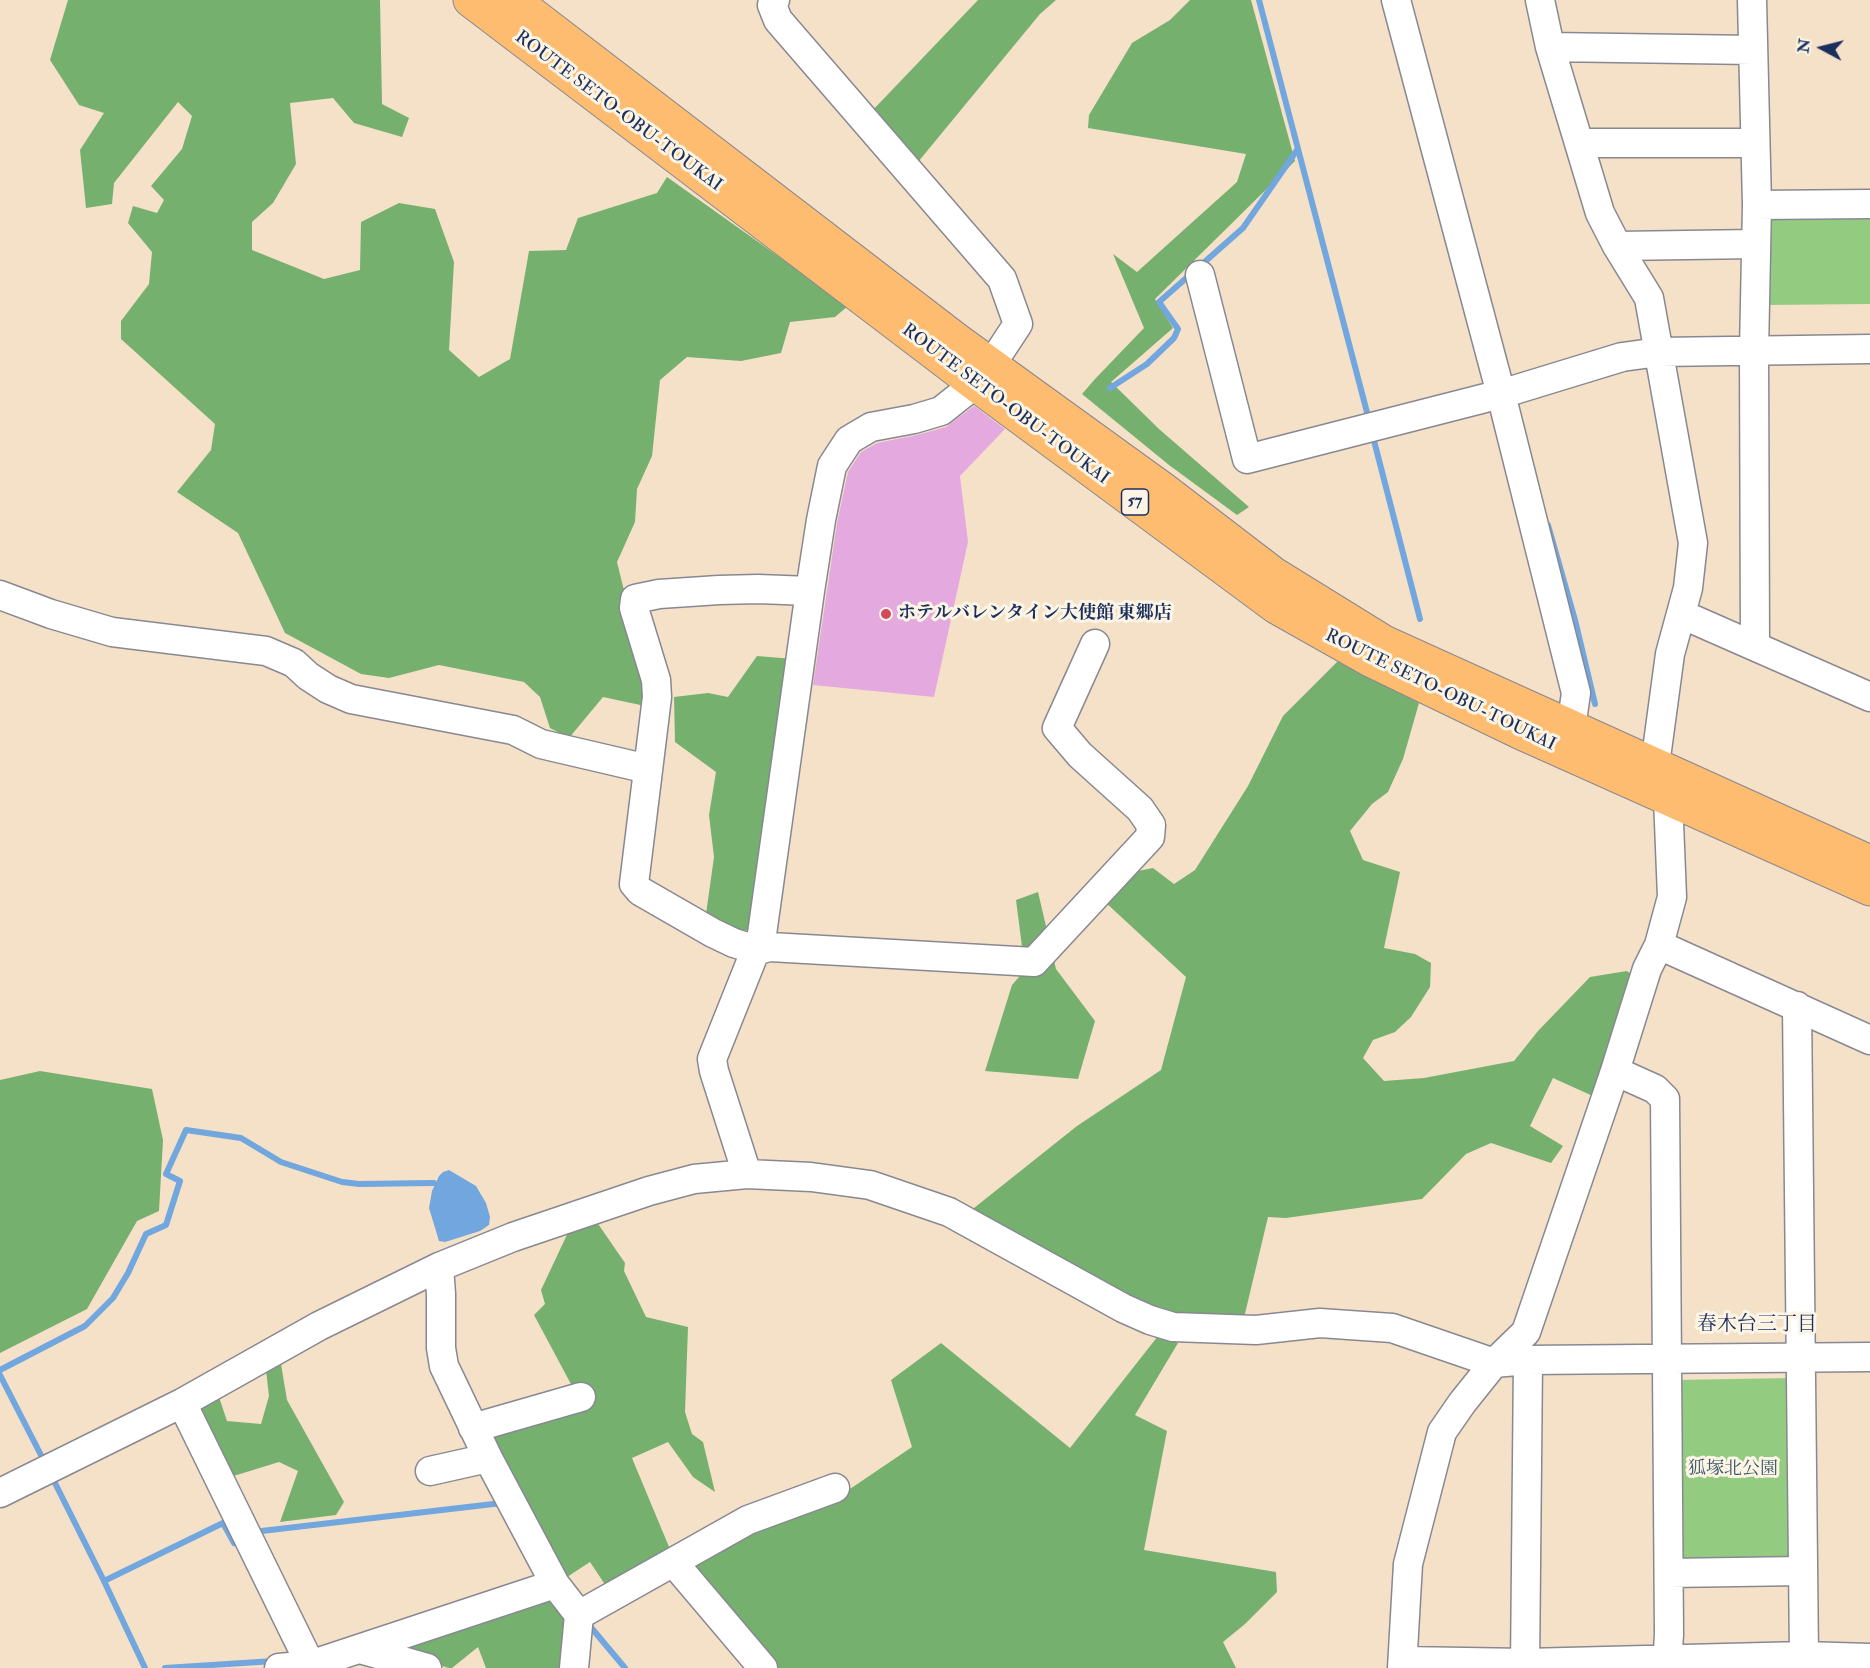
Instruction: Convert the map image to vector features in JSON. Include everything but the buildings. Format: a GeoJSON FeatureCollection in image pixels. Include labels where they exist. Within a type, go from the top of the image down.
{"type":"FeatureCollection","features":[{"type":"Feature","properties":{"kind":"main road","name":"ROUTE SETO-OBU-TOUKAI"},"geometry":{"type":"LineString","coordinates":[[470,0],[983,375],[1163,489],[1274,574],[1314,599],[1384,642],[1870,862]]}},
{"type":"Feature","properties":{"kind":"main road","name":"ROUTE SETO-OBU-TOUKAI"},"geometry":{"type":"LineString","coordinates":[[514,0],[1276,607],[1370,660],[1519,732],[1870,889]]}},
{"type":"Feature","properties":{"kind":"street"},"geometry":{"type":"LineString","coordinates":[[747,1174],[712,1059],[762,934],[810,591],[832,466],[849,440],[871,427],[941,411],[983,375],[1018,324],[1002,279],[778,20],[772,5],[775,0]]}},
{"type":"Feature","properties":{"kind":"street"},"geometry":{"type":"LineString","coordinates":[[1396,0],[1501,394],[1576,693],[1571,728]]}},
{"type":"Feature","properties":{"kind":"street"},"geometry":{"type":"LineString","coordinates":[[1540,0],[1550,47],[1600,213],[1649,298],[1694,543],[1688,588],[1670,654],[1655,765]]}},
{"type":"Feature","properties":{"kind":"street"},"geometry":{"type":"LineString","coordinates":[[1752,0],[1757,205],[1754,351],[1755,645]]}},
{"type":"Feature","properties":{"kind":"street"},"geometry":{"type":"LineString","coordinates":[[1550,47],[1753,50]]}},
{"type":"Feature","properties":{"kind":"street"},"geometry":{"type":"LineString","coordinates":[[1580,143],[1755,143]]}},
{"type":"Feature","properties":{"kind":"street"},"geometry":{"type":"LineString","coordinates":[[1757,205],[1870,204]]}},
{"type":"Feature","properties":{"kind":"street"},"geometry":{"type":"LineString","coordinates":[[1617,246],[1756,244]]}},
{"type":"Feature","properties":{"kind":"street"},"geometry":{"type":"LineString","coordinates":[[1200,275],[1247,459],[1501,394],[1622,357],[1659,352],[1870,349]]}},
{"type":"Feature","properties":{"kind":"street"},"geometry":{"type":"LineString","coordinates":[[810,591],[758,588],[659,594],[635,599],[634,608],[656,680],[657,698],[634,884],[640,891],[713,933],[757,950],[770,947],[1034,962],[1150,837],[1151,825],[1140,809],[1080,755],[1057,728],[1095,644]]}},
{"type":"Feature","properties":{"kind":"street"},"geometry":{"type":"LineString","coordinates":[[0,595],[51,614],[112,632],[266,651],[294,663],[328,689],[351,699],[513,730],[541,744],[648,769]]}},
{"type":"Feature","properties":{"kind":"street"},"geometry":{"type":"LineString","coordinates":[[1681,614],[1870,697]]}},
{"type":"Feature","properties":{"kind":"street"},"geometry":{"type":"LineString","coordinates":[[1668,798],[1672,897],[1659,945],[1647,969],[1615,1071],[1526,1332],[1494,1363],[1442,1432],[1408,1564],[1402,1664],[1525,1666],[1668,1664],[1804,1656],[1870,1658]]}},
{"type":"Feature","properties":{"kind":"street"},"geometry":{"type":"LineString","coordinates":[[1659,945],[1870,1040]]}},
{"type":"Feature","properties":{"kind":"street"},"geometry":{"type":"LineString","coordinates":[[1797,1006],[1804,1656]]}},
{"type":"Feature","properties":{"kind":"street"},"geometry":{"type":"LineString","coordinates":[[1615,1071],[1655,1089],[1665,1099],[1668,1664]]}},
{"type":"Feature","properties":{"kind":"street"},"geometry":{"type":"LineString","coordinates":[[0,1492],[182,1403],[319,1326],[439,1267],[513,1237],[648,1191],[694,1179],[747,1174],[811,1177],[870,1185],[949,1212],[1123,1308],[1173,1327],[1256,1330],[1320,1323],[1392,1328],[1494,1363],[1528,1360],[1870,1358]]}},
{"type":"Feature","properties":{"kind":"street"},"geometry":{"type":"LineString","coordinates":[[439,1267],[444,1366],[488,1458],[555,1584],[579,1616],[574,1668]]}},
{"type":"Feature","properties":{"kind":"street"},"geometry":{"type":"LineString","coordinates":[[1525,1666],[1528,1360]]}},
{"type":"Feature","properties":{"kind":"street"},"geometry":{"type":"LineString","coordinates":[[473,1428],[581,1397]]}},
{"type":"Feature","properties":{"kind":"street"},"geometry":{"type":"LineString","coordinates":[[182,1403],[311,1667]]}},
{"type":"Feature","properties":{"kind":"street"},"geometry":{"type":"LineString","coordinates":[[430,1471],[488,1458]]}},
{"type":"Feature","properties":{"kind":"street"},"geometry":{"type":"LineString","coordinates":[[579,1616],[748,1520],[835,1488]]}},
{"type":"Feature","properties":{"kind":"street"},"geometry":{"type":"LineString","coordinates":[[674,1563],[763,1668]]}},
{"type":"Feature","properties":{"kind":"street"},"geometry":{"type":"LineString","coordinates":[[1669,1573],[1803,1572]]}},
{"type":"Feature","properties":{"kind":"street"},"geometry":{"type":"LineString","coordinates":[[279,1668],[311,1667],[555,1584]]}},
{"type":"Feature","properties":{"kind":"street"},"geometry":{"type":"LineString","coordinates":[[360,1649],[428,1668]]}},
{"type":"Feature","properties":{"kind":"green space"},"geometry":{"type":"Polygon","coordinates":[[[68,0],[380,0],[382,104],[409,118],[402,137],[354,123],[333,98],[290,103],[296,164],[273,203],[252,222],[252,250],[324,279],[360,270],[361,222],[399,203],[435,209],[454,262],[449,350],[479,377],[510,359],[529,251],[566,250],[578,218],[657,193],[667,177],[848,306],[835,317],[790,322],[781,353],[741,361],[687,357],[660,380],[652,456],[637,489],[635,522],[617,562],[646,679],[645,706],[603,697],[569,738],[550,728],[540,697],[524,682],[439,665],[389,678],[361,674],[285,633],[238,533],[177,492],[211,450],[215,424],[121,339],[121,321],[149,284],[152,252],[128,223],[133,206],[157,213],[164,200],[151,186],[182,149],[192,116],[178,102],[114,183],[112,204],[86,208],[80,150],[104,113],[79,105],[50,60],[68,0]]]}},
{"type":"Feature","properties":{"kind":"green space"},"geometry":{"type":"Polygon","coordinates":[[[978,0],[1056,0],[1040,14],[918,162],[871,112],[978,0]]]}},
{"type":"Feature","properties":{"kind":"green space"},"geometry":{"type":"Polygon","coordinates":[[[1190,0],[1251,0],[1295,161],[1155,299],[1173,328],[1111,382],[1159,429],[1249,507],[1237,515],[1169,465],[1082,394],[1144,328],[1113,254],[1137,272],[1237,182],[1246,154],[1088,128],[1089,115],[1132,43],[1170,20],[1190,0]]]}},
{"type":"Feature","properties":{"kind":"green space"},"geometry":{"type":"Polygon","coordinates":[[[1870,213],[1870,304],[1767,305],[1766,214],[1870,213]]]}},
{"type":"Feature","properties":{"kind":"green space"},"geometry":{"type":"Polygon","coordinates":[[[757,656],[793,659],[752,931],[734,929],[706,914],[714,857],[709,815],[716,772],[675,742],[674,697],[708,693],[728,697],[757,656]]]}},
{"type":"Feature","properties":{"kind":"green space"},"geometry":{"type":"Polygon","coordinates":[[[1338,661],[1419,703],[1403,759],[1388,792],[1372,804],[1350,831],[1363,860],[1400,872],[1384,948],[1415,954],[1431,963],[1430,987],[1411,1017],[1395,1032],[1373,1040],[1363,1058],[1384,1081],[1424,1078],[1514,1061],[1538,1031],[1590,977],[1627,971],[1632,975],[1595,1097],[1553,1078],[1530,1126],[1563,1146],[1551,1163],[1491,1143],[1466,1154],[1422,1199],[1286,1218],[1268,1217],[1243,1322],[1189,1320],[1137,1300],[969,1212],[1077,1126],[1161,1070],[1186,977],[1104,901],[1123,874],[1153,868],[1174,884],[1195,870],[1248,786],[1283,716],[1338,661]]]}},
{"type":"Feature","properties":{"kind":"green space"},"geometry":{"type":"Polygon","coordinates":[[[1038,892],[1056,969],[1095,1021],[1078,1079],[985,1071],[1012,985],[1025,970],[1016,900],[1038,892]]]}},
{"type":"Feature","properties":{"kind":"green space"},"geometry":{"type":"Polygon","coordinates":[[[40,1071],[152,1089],[163,1140],[159,1211],[137,1221],[87,1309],[0,1353],[0,1080],[40,1071]]]}},
{"type":"Feature","properties":{"kind":"green space"},"geometry":{"type":"Polygon","coordinates":[[[594,1218],[625,1263],[624,1271],[646,1317],[688,1327],[685,1412],[692,1434],[703,1442],[715,1492],[693,1477],[668,1442],[632,1458],[672,1554],[608,1589],[590,1562],[561,1581],[486,1431],[572,1386],[534,1315],[545,1304],[541,1290],[572,1224],[594,1218]]]}},
{"type":"Feature","properties":{"kind":"green space"},"geometry":{"type":"Polygon","coordinates":[[[1158,1336],[1178,1343],[1135,1415],[1167,1431],[1144,1550],[1276,1572],[1277,1592],[1223,1642],[1236,1668],[775,1668],[690,1572],[692,1560],[841,1495],[912,1447],[891,1380],[941,1343],[1070,1448],[1158,1336]]]}},
{"type":"Feature","properties":{"kind":"green space"},"geometry":{"type":"Polygon","coordinates":[[[280,1358],[287,1400],[344,1502],[336,1515],[280,1522],[298,1471],[279,1462],[227,1478],[193,1407],[217,1391],[227,1421],[261,1424],[269,1396],[266,1370],[280,1358]]]}},
{"type":"Feature","properties":{"kind":"green space","name":"狐塚北公園"},"geometry":{"type":"Polygon","coordinates":[[[1793,1378],[1790,1561],[1675,1563],[1673,1380],[1793,1378]]]}},
{"type":"Feature","properties":{"kind":"green space"},"geometry":{"type":"Polygon","coordinates":[[[554,1592],[573,1621],[567,1668],[486,1668],[478,1647],[449,1668],[380,1648],[554,1592]]]}},
{"type":"Feature","properties":{"kind":"water"},"geometry":{"type":"Polygon","coordinates":[[[449,1170],[476,1186],[486,1203],[490,1217],[489,1225],[480,1231],[445,1242],[439,1241],[429,1208],[432,1191],[439,1176],[449,1170]]]}},
{"type":"Feature","properties":{"kind":"waterway"},"geometry":{"type":"LineString","coordinates":[[1259,0],[1369,420]]}},
{"type":"Feature","properties":{"kind":"waterway"},"geometry":{"type":"LineString","coordinates":[[1200,266],[1243,228],[1297,150]]}},
{"type":"Feature","properties":{"kind":"waterway"},"geometry":{"type":"LineString","coordinates":[[1110,388],[1147,364],[1174,338],[1178,329],[1159,302],[1192,273]]}},
{"type":"Feature","properties":{"kind":"waterway"},"geometry":{"type":"LineString","coordinates":[[1372,433],[1420,619]]}},
{"type":"Feature","properties":{"kind":"waterway"},"geometry":{"type":"LineString","coordinates":[[1548,525],[1575,620],[1595,704]]}},
{"type":"Feature","properties":{"kind":"waterway"},"geometry":{"type":"LineString","coordinates":[[0,1370],[85,1326],[113,1298],[128,1273],[146,1234],[166,1225],[180,1181],[166,1174],[186,1130],[241,1138],[281,1162],[342,1182],[359,1184],[434,1183]]}},
{"type":"Feature","properties":{"kind":"waterway"},"geometry":{"type":"LineString","coordinates":[[0,1375],[45,1463]]}},
{"type":"Feature","properties":{"kind":"waterway"},"geometry":{"type":"LineString","coordinates":[[51,1475],[145,1668]]}},
{"type":"Feature","properties":{"kind":"waterway"},"geometry":{"type":"LineString","coordinates":[[253,1532],[502,1503]]}},
{"type":"Feature","properties":{"kind":"waterway"},"geometry":{"type":"LineString","coordinates":[[104,1581],[223,1523],[234,1543],[242,1538]]}},
{"type":"Feature","properties":{"kind":"waterway"},"geometry":{"type":"LineString","coordinates":[[589,1625],[625,1668]]}},
{"type":"Feature","properties":{"kind":"waterway"},"geometry":{"type":"LineString","coordinates":[[165,1668],[274,1661]]}},
{"type":"Feature","properties":{"kind":"place","name":"ホテルバレンタイン大使館 東郷店"},"geometry":{"type":"Point","coordinates":[886,614]}},
{"type":"Feature","properties":{"kind":"district","name":"春木台三丁目"},"geometry":{"type":"Point","coordinates":[1757,1326]}}]}
